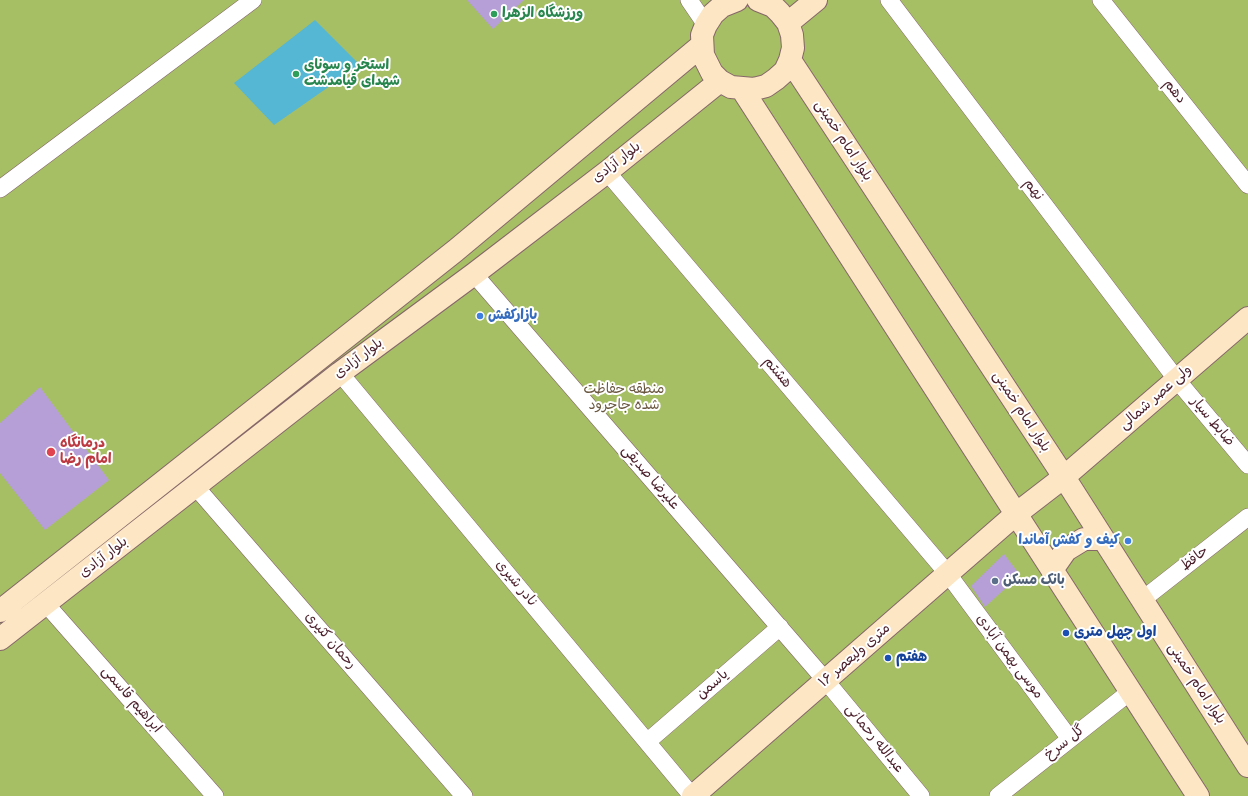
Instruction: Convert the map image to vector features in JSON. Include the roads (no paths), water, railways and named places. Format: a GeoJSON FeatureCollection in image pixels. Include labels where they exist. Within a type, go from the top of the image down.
{"type":"FeatureCollection","features":[{"type":"Feature","properties":{"kind":"main road","name":"بلوار آزادی"},"geometry":{"type":"LineString","coordinates":[[0,611],[455,251],[704,35],[712,14],[722,6],[737,0]]}},
{"type":"Feature","properties":{"kind":"main road"},"geometry":{"type":"LineString","coordinates":[[788,23],[816,0]]}},
{"type":"Feature","properties":{"kind":"main road"},"geometry":{"type":"LineString","coordinates":[[704,35],[703,55],[707,65],[720,81],[731,87],[742,89],[754,89],[771,83],[785,70],[790,60],[793,48],[792,35],[788,23],[771,2]]}},
{"type":"Feature","properties":{"kind":"main road","name":"بلوار امام خمینی"},"geometry":{"type":"LineString","coordinates":[[790,60],[1064,478],[1248,766]]}},
{"type":"Feature","properties":{"kind":"main road","name":"بلوار آزادی"},"geometry":{"type":"LineString","coordinates":[[0,639],[340,373],[474,274],[606,172],[720,81]]}},
{"type":"Feature","properties":{"kind":"main road"},"geometry":{"type":"LineString","coordinates":[[742,89],[1198,796]]}},
{"type":"Feature","properties":{"kind":"main road","name":"ولی عصر شمالی"},"geometry":{"type":"LineString","coordinates":[[1016,514],[1064,478],[1248,318]]}},
{"type":"Feature","properties":{"kind":"main road","name":"۱۶ متری ولیعصر"},"geometry":{"type":"LineString","coordinates":[[692,796],[826,681],[1016,514]]}},
{"type":"Feature","properties":{"kind":"main road"},"geometry":{"type":"LineString","coordinates":[[1052,570],[1066,550],[1084,539],[1103,539]]}},
{"type":"Feature","properties":{"kind":"street"},"geometry":{"type":"LineString","coordinates":[[0,189],[253,0]]}},
{"type":"Feature","properties":{"kind":"street"},"geometry":{"type":"LineString","coordinates":[[689,0],[704,35]]}},
{"type":"Feature","properties":{"kind":"street","name":"نهم"},"geometry":{"type":"LineString","coordinates":[[889,0],[1176,380]]}},
{"type":"Feature","properties":{"kind":"street","name":"دهم"},"geometry":{"type":"LineString","coordinates":[[1101,0],[1248,185]]}},
{"type":"Feature","properties":{"kind":"street","name":"هشتم"},"geometry":{"type":"LineString","coordinates":[[606,172],[948,574]]}},
{"type":"Feature","properties":{"kind":"street","name":"علیرضا صدیقی"},"geometry":{"type":"LineString","coordinates":[[474,274],[826,681]]}},
{"type":"Feature","properties":{"kind":"street","name":"نادر شیری"},"geometry":{"type":"LineString","coordinates":[[340,373],[692,796]]}},
{"type":"Feature","properties":{"kind":"street","name":"ضابط سیار"},"geometry":{"type":"LineString","coordinates":[[1176,380],[1248,465]]}},
{"type":"Feature","properties":{"kind":"street","name":"رحمان کثیری"},"geometry":{"type":"LineString","coordinates":[[195,486],[464,796]]}},
{"type":"Feature","properties":{"kind":"street","name":"حافظ"},"geometry":{"type":"LineString","coordinates":[[1142,600],[1248,517]]}},
{"type":"Feature","properties":{"kind":"street","name":"موسی بهمن آبادی"},"geometry":{"type":"LineString","coordinates":[[948,574],[1070,739]]}},
{"type":"Feature","properties":{"kind":"street","name":"ابراهیم قاسمی"},"geometry":{"type":"LineString","coordinates":[[46,604],[215,796]]}},
{"type":"Feature","properties":{"kind":"street","name":"یاسمن"},"geometry":{"type":"LineString","coordinates":[[647,742],[780,627]]}},
{"type":"Feature","properties":{"kind":"street","name":"عبدالله رحمانی"},"geometry":{"type":"LineString","coordinates":[[826,681],[921,796]]}},
{"type":"Feature","properties":{"kind":"street","name":"گل سرخ"},"geometry":{"type":"LineString","coordinates":[[998,796],[1131,691]]}},
{"type":"Feature","properties":{"kind":"water","name":"استخر و سونای شهدای قیامدشت"},"geometry":{"type":"Polygon","coordinates":[[[315,20],[360,65],[274,125],[234,83],[315,20]]]}},
{"type":"Feature","properties":{"kind":"place","name":"ورزشگاه الزهرا"},"geometry":{"type":"Point","coordinates":[494,14]}},
{"type":"Feature","properties":{"kind":"place","name":"استخر و سونای شهدای قیامدشت"},"geometry":{"type":"Point","coordinates":[296,74]}},
{"type":"Feature","properties":{"kind":"place","name":"بازارکفش"},"geometry":{"type":"Point","coordinates":[480,316]}},
{"type":"Feature","properties":{"kind":"place","name":"درمانگاه امام رضا"},"geometry":{"type":"Point","coordinates":[51,452]}},
{"type":"Feature","properties":{"kind":"place","name":"کیف و کفش آماندا"},"geometry":{"type":"Point","coordinates":[1128,541]}},
{"type":"Feature","properties":{"kind":"place","name":"بانک مسکن"},"geometry":{"type":"Point","coordinates":[995,581]}},
{"type":"Feature","properties":{"kind":"place","name":"اول چهل متری"},"geometry":{"type":"Point","coordinates":[1066,633]}},
{"type":"Feature","properties":{"kind":"place","name":"هفتم"},"geometry":{"type":"Point","coordinates":[888,658]}},
{"type":"Feature","properties":{"kind":"park label","name":"منطقه حفاظت شده جاجرود"},"geometry":{"type":"Point","coordinates":[624,398]}}]}
